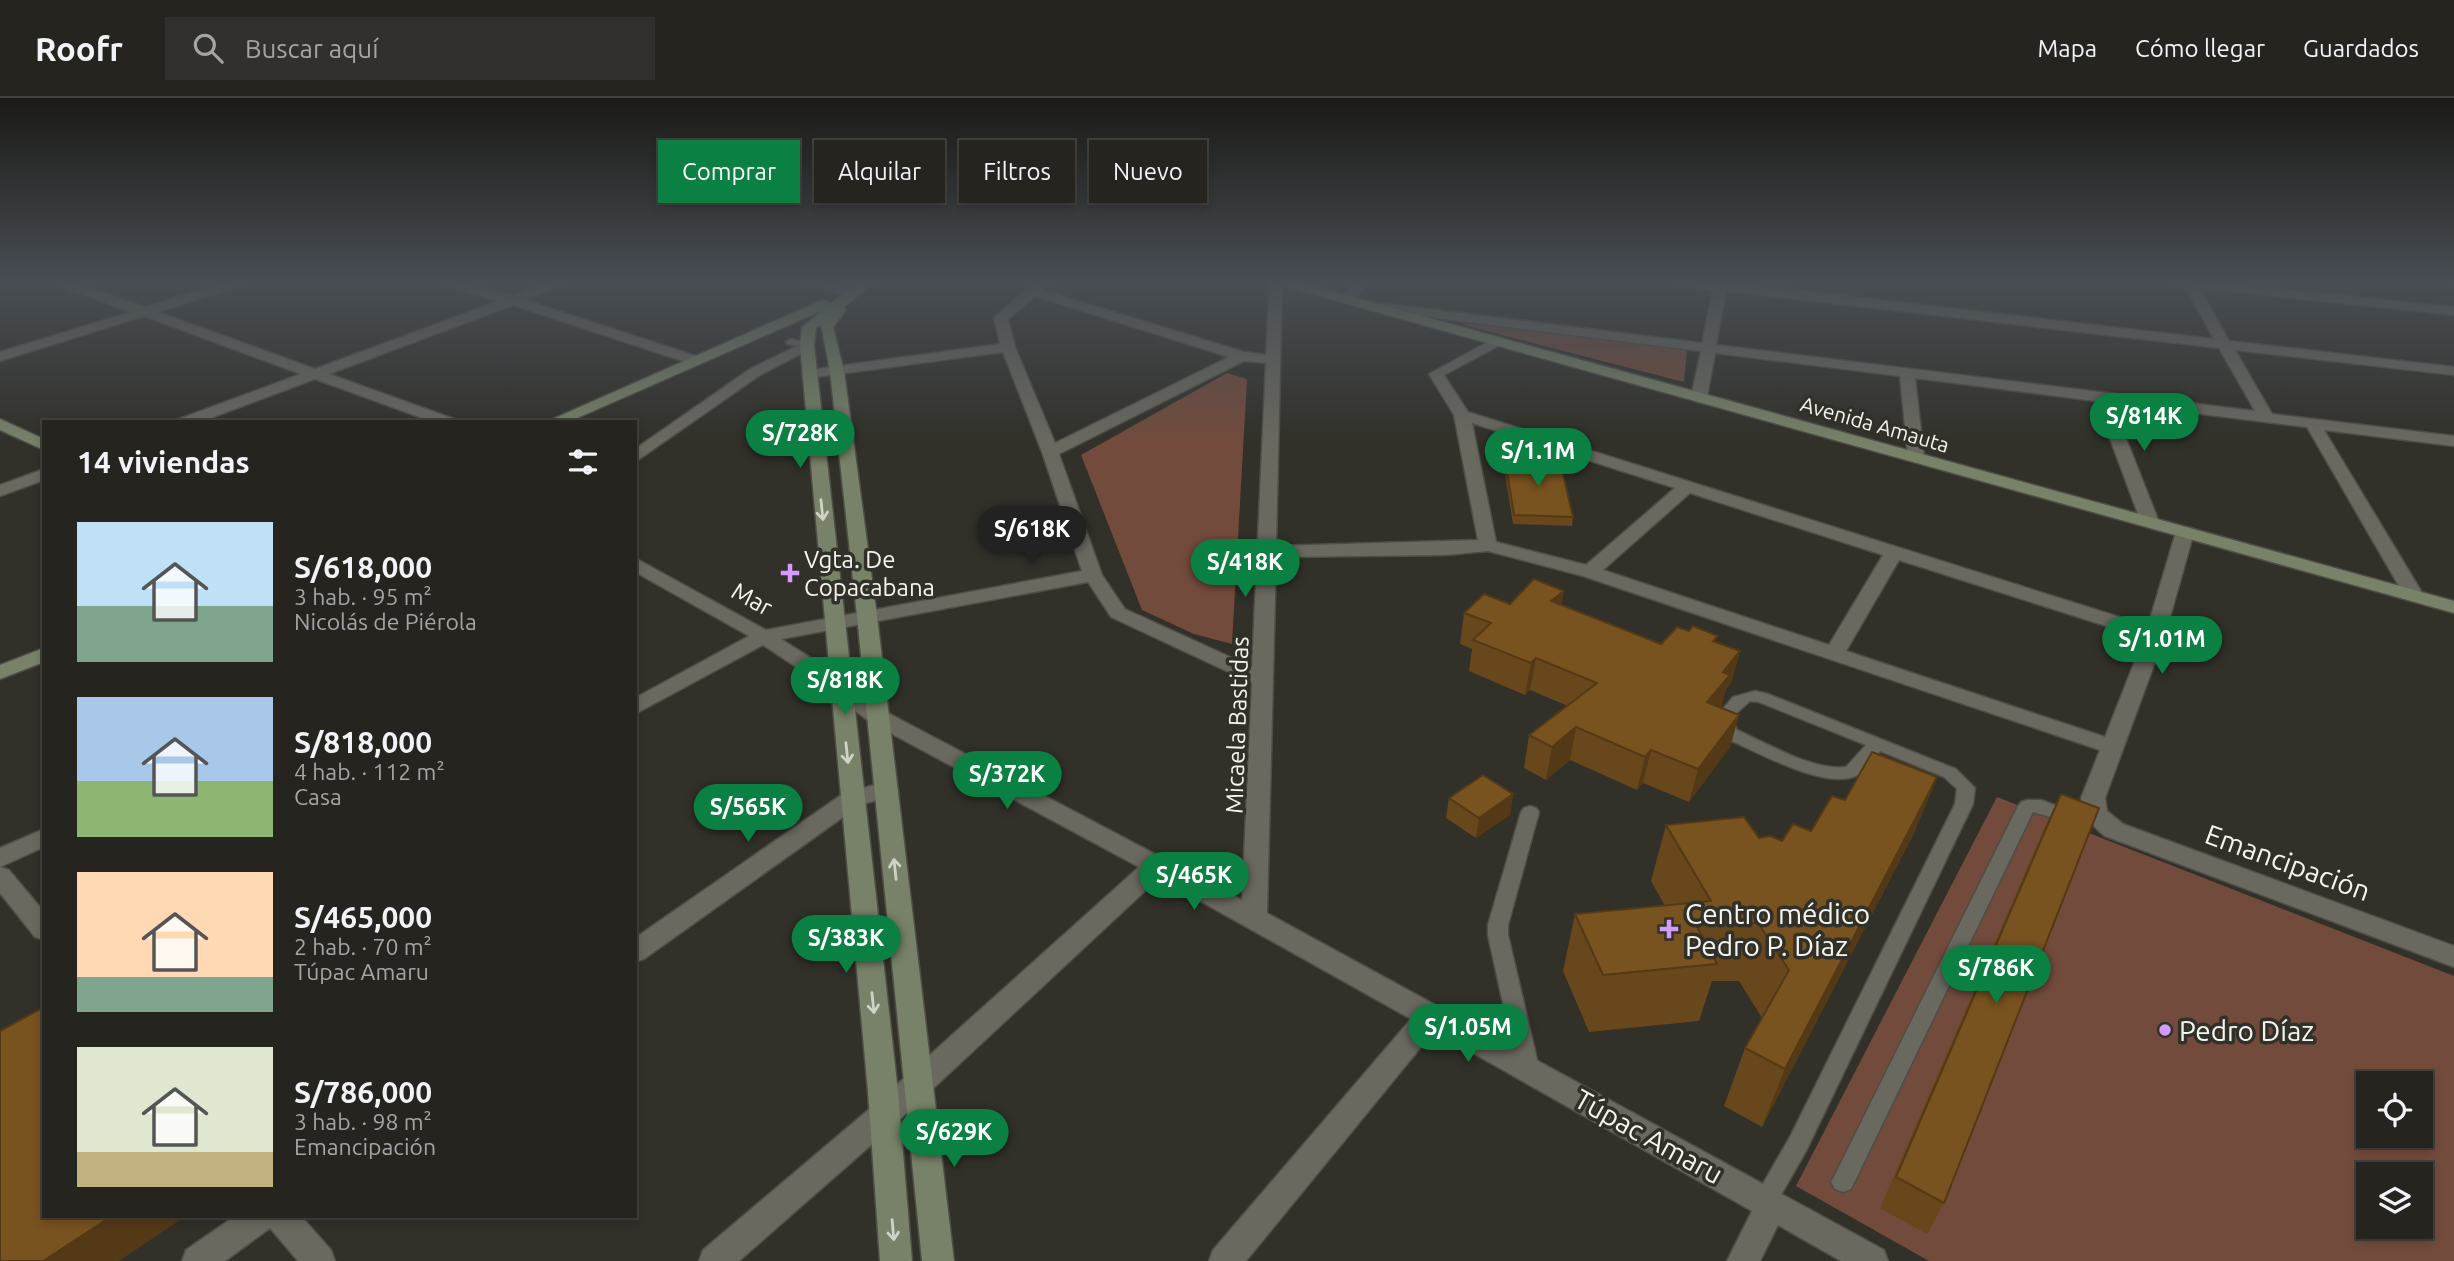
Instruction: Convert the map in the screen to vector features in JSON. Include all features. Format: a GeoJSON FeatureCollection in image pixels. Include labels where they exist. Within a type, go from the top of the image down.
{"type":"FeatureCollection","features":[{"type":"Feature","properties":{"kind":"main road"},"geometry":{"type":"LineString","coordinates":[[559,420],[761,336]]}},
{"type":"Feature","properties":{"kind":"main road"},"geometry":{"type":"LineString","coordinates":[[803,336],[799,343],[809,374],[884,1115],[895,1261]]}},
{"type":"Feature","properties":{"kind":"main road"},"geometry":{"type":"LineString","coordinates":[[828,336],[837,371],[867,617],[937,1261]]}},
{"type":"Feature","properties":{"kind":"main road","name":"Avenida Amauta"},"geometry":{"type":"LineString","coordinates":[[1480,336],[2454,607]]}},
{"type":"Feature","properties":{"kind":"main road"},"geometry":{"type":"LineString","coordinates":[[0,424],[42,443]]}},
{"type":"Feature","properties":{"kind":"main road"},"geometry":{"type":"LineString","coordinates":[[0,673],[42,655]]}},
{"type":"Feature","properties":{"kind":"street"},"geometry":{"type":"LineString","coordinates":[[0,357],[66,336]]}},
{"type":"Feature","properties":{"kind":"street"},"geometry":{"type":"LineString","coordinates":[[209,336],[442,420]]}},
{"type":"Feature","properties":{"kind":"street"},"geometry":{"type":"LineString","coordinates":[[190,420],[414,336]]}},
{"type":"Feature","properties":{"kind":"street"},"geometry":{"type":"LineString","coordinates":[[622,336],[697,361]]}},
{"type":"Feature","properties":{"kind":"street"},"geometry":{"type":"LineString","coordinates":[[1005,336],[1051,452],[1093,575],[1118,614],[1263,680]]}},
{"type":"Feature","properties":{"kind":"street"},"geometry":{"type":"LineString","coordinates":[[1185,336],[1242,356],[1273,360]]}},
{"type":"Feature","properties":{"kind":"street","name":"Micaela Bastidas"},"geometry":{"type":"LineString","coordinates":[[1254,918],[1274,336]]}},
{"type":"Feature","properties":{"kind":"street"},"geometry":{"type":"LineString","coordinates":[[1626,336],[2454,441]]}},
{"type":"Feature","properties":{"kind":"street"},"geometry":{"type":"LineString","coordinates":[[1699,397],[1710,336]]}},
{"type":"Feature","properties":{"kind":"street"},"geometry":{"type":"LineString","coordinates":[[2153,336],[2454,371]]}},
{"type":"Feature","properties":{"kind":"street"},"geometry":{"type":"LineString","coordinates":[[2219,336],[2266,417]]}},
{"type":"Feature","properties":{"kind":"street"},"geometry":{"type":"LineString","coordinates":[[1488,545],[1462,415],[1436,374],[1497,341]]}},
{"type":"Feature","properties":{"kind":"street"},"geometry":{"type":"LineString","coordinates":[[637,456],[799,343]]}},
{"type":"Feature","properties":{"kind":"street"},"geometry":{"type":"LineString","coordinates":[[809,374],[1008,347]]}},
{"type":"Feature","properties":{"kind":"street"},"geometry":{"type":"LineString","coordinates":[[1051,452],[1242,356]]}},
{"type":"Feature","properties":{"kind":"street"},"geometry":{"type":"LineString","coordinates":[[1907,372],[1916,457]]}},
{"type":"Feature","properties":{"kind":"street"},"geometry":{"type":"LineString","coordinates":[[2102,397],[2150,523]]}},
{"type":"Feature","properties":{"kind":"street"},"geometry":{"type":"LineString","coordinates":[[1462,415],[2155,635]]}},
{"type":"Feature","properties":{"kind":"street"},"geometry":{"type":"LineString","coordinates":[[2312,423],[2414,596]]}},
{"type":"Feature","properties":{"kind":"street"},"geometry":{"type":"LineString","coordinates":[[2410,435],[2454,457]]}},
{"type":"Feature","properties":{"kind":"street"},"geometry":{"type":"LineString","coordinates":[[0,491],[42,475]]}},
{"type":"Feature","properties":{"kind":"street"},"geometry":{"type":"LineString","coordinates":[[1590,572],[1687,486]]}},
{"type":"Feature","properties":{"kind":"street"},"geometry":{"type":"LineString","coordinates":[[2102,822],[2093,809],[2093,798],[2155,635],[2185,532]]}},
{"type":"Feature","properties":{"kind":"street"},"geometry":{"type":"LineString","coordinates":[[1267,552],[1445,549],[1488,545],[1590,572],[2113,747]]}},
{"type":"Feature","properties":{"kind":"street"},"geometry":{"type":"LineString","coordinates":[[1834,653],[1895,552]]}},
{"type":"Feature","properties":{"kind":"street","name":"Mar"},"geometry":{"type":"LineString","coordinates":[[637,565],[765,636],[840,685]]}},
{"type":"Feature","properties":{"kind":"street"},"geometry":{"type":"LineString","coordinates":[[637,706],[765,636],[1093,575]]}},
{"type":"Feature","properties":{"kind":"street","name":"Túpac Amaru"},"geometry":{"type":"LineString","coordinates":[[840,685],[878,717],[1254,918],[1872,1261]]}},
{"type":"Feature","properties":{"kind":"street"},"geometry":{"type":"LineString","coordinates":[[637,951],[852,799],[886,790]]}},
{"type":"Feature","properties":{"kind":"street","name":"Emancipación"},"geometry":{"type":"LineString","coordinates":[[2102,822],[2130,837],[2454,957]]}},
{"type":"Feature","properties":{"kind":"street"},"geometry":{"type":"LineString","coordinates":[[0,858],[42,838]]}},
{"type":"Feature","properties":{"kind":"street"},"geometry":{"type":"LineString","coordinates":[[715,1261],[884,1115],[1156,866]]}},
{"type":"Feature","properties":{"kind":"street"},"geometry":{"type":"LineString","coordinates":[[0,876],[42,928]]}},
{"type":"Feature","properties":{"kind":"street"},"geometry":{"type":"LineString","coordinates":[[1225,1261],[1430,1016]]}},
{"type":"Feature","properties":{"kind":"street"},"geometry":{"type":"LineString","coordinates":[[1743,1261],[1768,1203]]}},
{"type":"Feature","properties":{"kind":"street"},"geometry":{"type":"LineString","coordinates":[[198,1261],[259,1218]]}},
{"type":"Feature","properties":{"kind":"street"},"geometry":{"type":"LineString","coordinates":[[282,1218],[319,1261]]}},
{"type":"Feature","properties":{"kind":"lane"},"geometry":{"type":"LineString","coordinates":[[1768,1203],[1967,796],[1966,788],[1950,773],[1877,744],[1752,695],[1735,701],[1723,718],[1725,727],[1731,734],[1812,767],[1839,773],[1858,767],[1877,744]]}},
{"type":"Feature","properties":{"kind":"lane"},"geometry":{"type":"LineString","coordinates":[[1843,1182],[2027,806],[2040,806],[2067,816],[2102,822]]}},
{"type":"Feature","properties":{"kind":"lane"},"geometry":{"type":"LineString","coordinates":[[1528,1068],[1498,935],[1502,903],[1530,812]]}},
{"type":"Feature","properties":{"kind":"shaded area"},"geometry":{"type":"Polygon","coordinates":[[[1507,336],[1588,336],[1687,350],[1684,382],[1507,336]]]}},
{"type":"Feature","properties":{"kind":"shaded area"},"geometry":{"type":"Polygon","coordinates":[[[1227,373],[1247,379],[1232,644],[1194,634],[1142,610],[1081,455],[1227,373]]]}},
{"type":"Feature","properties":{"kind":"shaded area","name":"Pedro Díaz"},"geometry":{"type":"Polygon","coordinates":[[[1997,797],[2454,976],[2454,1261],[1929,1261],[1796,1186],[1997,797]]]}},
{"type":"Feature","properties":{"kind":"building"},"geometry":{"type":"Polygon","coordinates":[[[1505,459],[1560,461],[1573,517],[1514,515],[1505,459]]]}},
{"type":"Feature","properties":{"kind":"building"},"geometry":{"type":"Polygon","coordinates":[[[1534,579],[1564,591],[1551,601],[1661,644],[1677,627],[1689,631],[1693,626],[1718,636],[1713,641],[1740,651],[1723,672],[1730,675],[1707,702],[1739,715],[1698,769],[1651,750],[1645,757],[1576,727],[1552,747],[1529,735],[1597,683],[1536,658],[1531,663],[1473,640],[1491,623],[1464,613],[1484,594],[1510,604],[1534,579]]]}},
{"type":"Feature","properties":{"kind":"building"},"geometry":{"type":"Polygon","coordinates":[[[1872,752],[1937,777],[1785,1069],[1745,1048],[1789,970],[1758,923],[1695,923],[1717,964],[1603,975],[1575,914],[1711,901],[1666,825],[1744,817],[1759,838],[1770,836],[1782,841],[1793,824],[1811,831],[1832,796],[1845,800],[1872,752]]]}},
{"type":"Feature","properties":{"kind":"building"},"geometry":{"type":"Polygon","coordinates":[[[1483,775],[1513,794],[1479,818],[1449,798],[1483,775]]]}},
{"type":"Feature","properties":{"kind":"building"},"geometry":{"type":"Polygon","coordinates":[[[2061,794],[2099,808],[1944,1203],[1896,1177],[2061,794]]]}},
{"type":"Feature","properties":{"kind":"building"},"geometry":{"type":"Polygon","coordinates":[[[42,1008],[42,1218],[109,1218],[43,1261],[0,1261],[0,1031],[42,1008]]]}},
{"type":"Feature","properties":{"kind":"place","name":"Vgta. De Copacabana"},"geometry":{"type":"Point","coordinates":[790,573]}},
{"type":"Feature","properties":{"kind":"place","name":"Centro médico Pedro P. Díaz"},"geometry":{"type":"Point","coordinates":[1669,929]}},
{"type":"Feature","properties":{"kind":"place","name":"Pedro Díaz"},"geometry":{"type":"Point","coordinates":[2165,1030]}}]}
